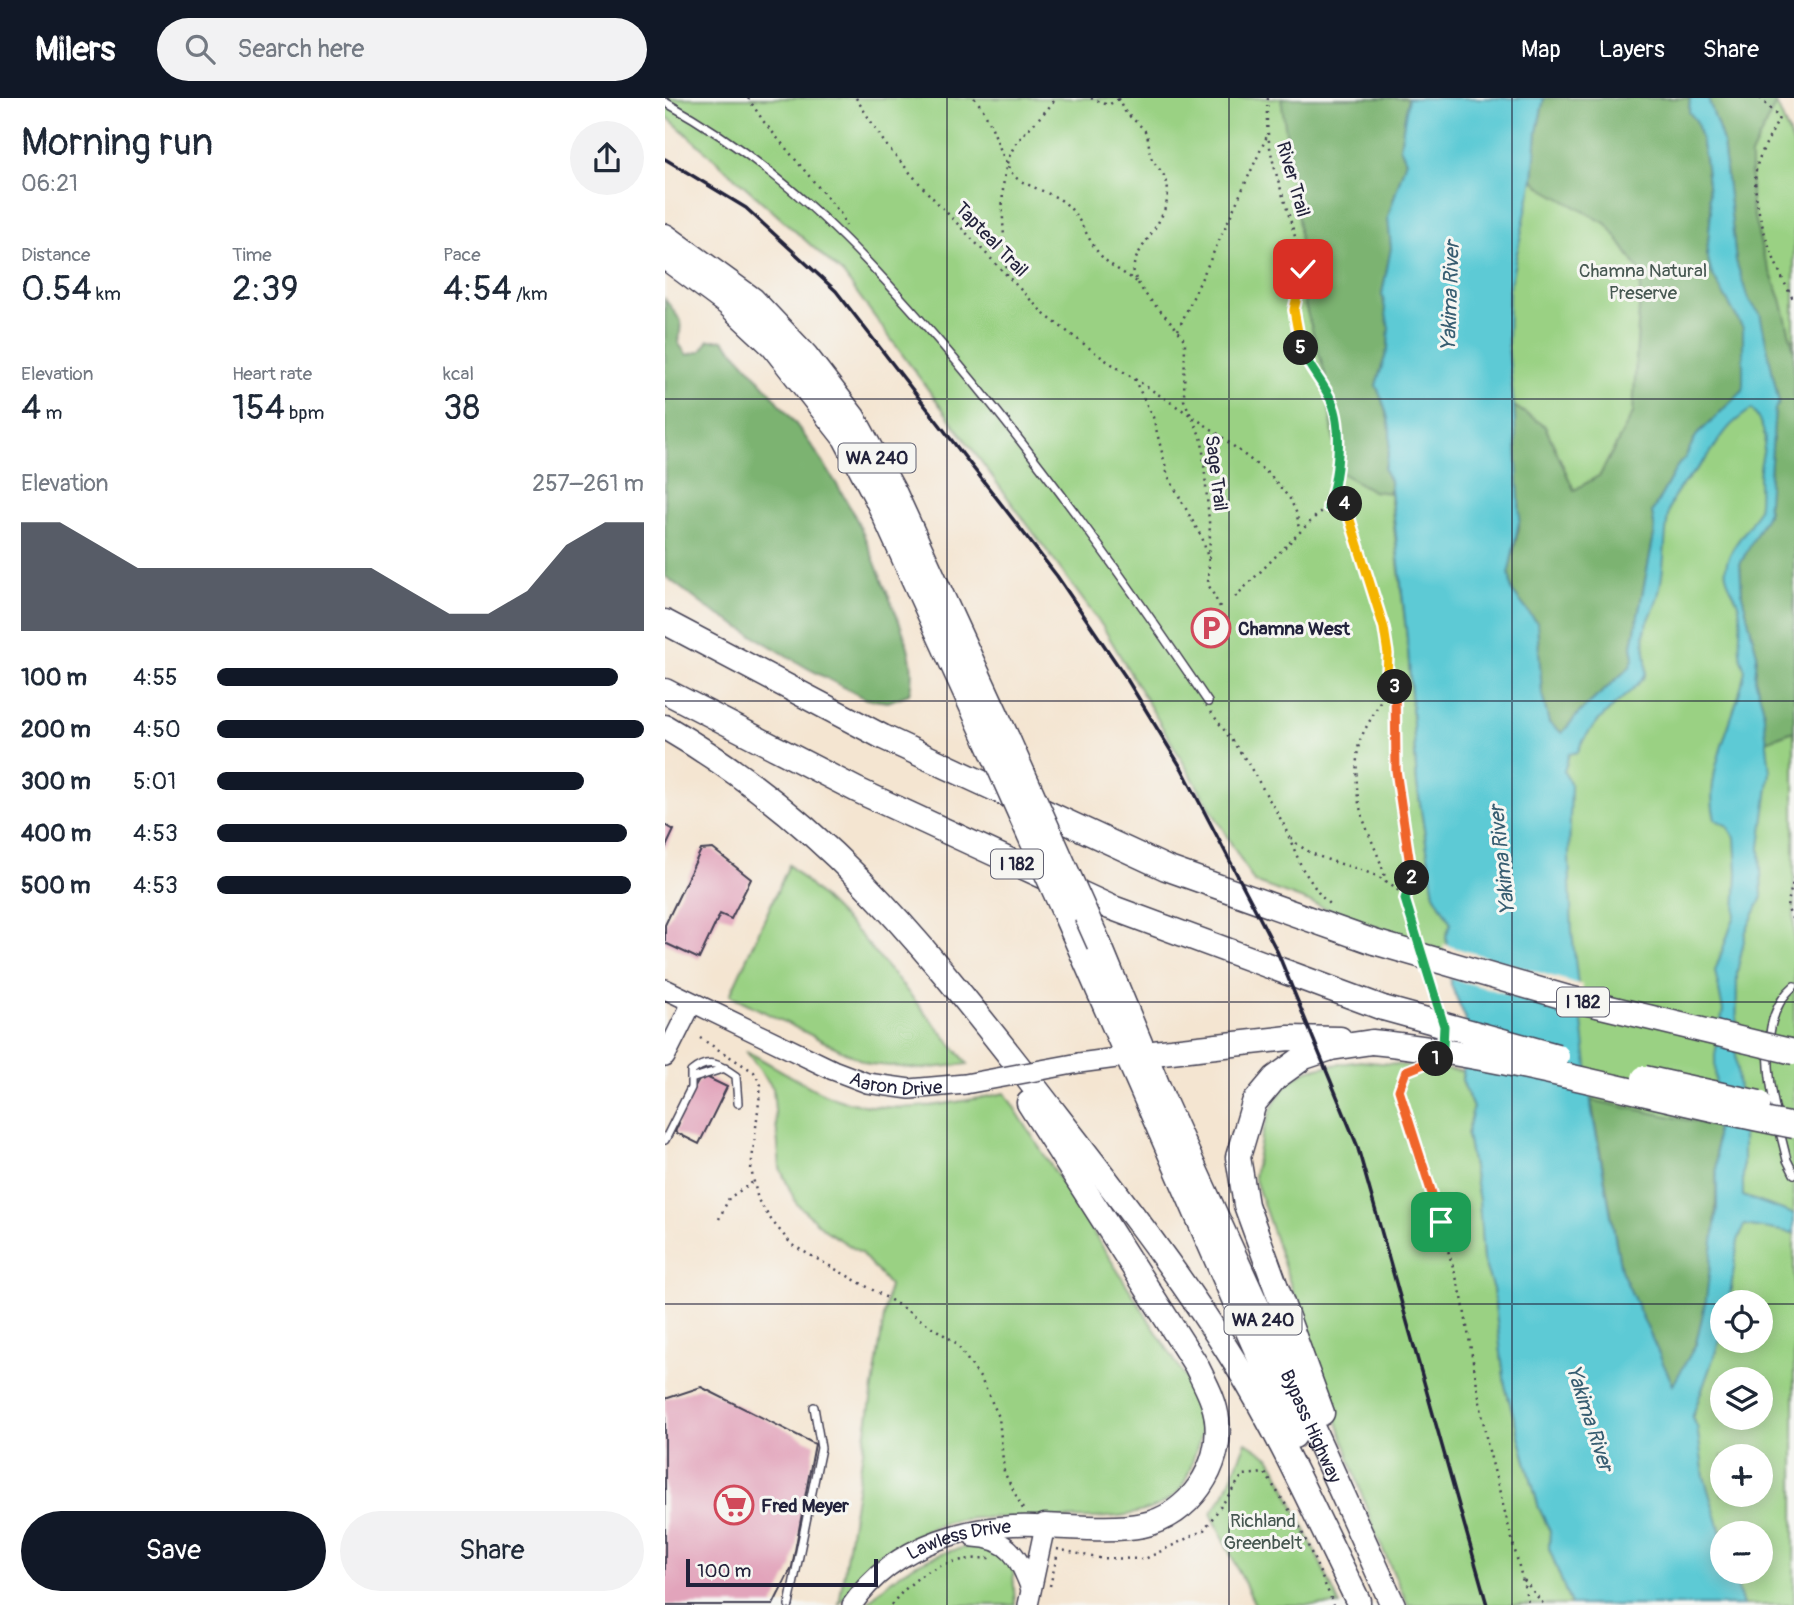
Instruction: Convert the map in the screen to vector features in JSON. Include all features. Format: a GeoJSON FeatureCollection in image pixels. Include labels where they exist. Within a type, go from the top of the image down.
{"type":"FeatureCollection","features":[{"type":"Feature","properties":{"kind":"highway","name":"WA 240"},"geometry":{"type":"LineString","coordinates":[[665,236],[753,300],[806,356],[853,417],[895,494],[997,740],[1091,948],[1134,1055]]}},
{"type":"Feature","properties":{"kind":"highway"},"geometry":{"type":"LineString","coordinates":[[665,257],[727,303],[773,346],[845,438],[997,740]]}},
{"type":"Feature","properties":{"kind":"highway"},"geometry":{"type":"LineString","coordinates":[[665,611],[735,658]]}},
{"type":"Feature","properties":{"kind":"highway","name":"I 182"},"geometry":{"type":"LineString","coordinates":[[665,622],[883,737],[1166,868],[1374,942],[1568,998],[1794,1052]]}},
{"type":"Feature","properties":{"kind":"highway","name":"I 182"},"geometry":{"type":"LineString","coordinates":[[665,691],[857,790],[1110,907],[1383,1008],[1488,1039],[1794,1111]]}},
{"type":"Feature","properties":{"kind":"highway","name":"WA 240"},"geometry":{"type":"LineString","coordinates":[[665,727],[743,778],[832,850],[907,927],[962,995],[1155,1242],[1208,1321],[1274,1429],[1351,1604]]}},
{"type":"Feature","properties":{"kind":"highway"},"geometry":{"type":"LineString","coordinates":[[962,995],[1196,1365],[1212,1398],[1217,1420],[1217,1443],[1207,1475],[1192,1495],[1171,1513],[1143,1525],[1043,1537]]}},
{"type":"Feature","properties":{"kind":"highway"},"geometry":{"type":"LineString","coordinates":[[1134,1055],[1289,1038],[1444,1049],[1558,1073],[1699,1109],[1794,1126]]}},
{"type":"Feature","properties":{"kind":"highway"},"geometry":{"type":"LineString","coordinates":[[1372,1042],[1331,1048],[1304,1056],[1275,1078],[1254,1103],[1238,1157],[1246,1205],[1388,1595]]}},
{"type":"Feature","properties":{"kind":"highway","name":"Bypass Highway"},"geometry":{"type":"LineString","coordinates":[[1134,1055],[1388,1595]]}},
{"type":"Feature","properties":{"kind":"highway","name":"Bypass Highway"},"geometry":{"type":"LineString","coordinates":[[1134,1055],[1342,1545],[1351,1604]]}},
{"type":"Feature","properties":{"kind":"main road","name":"Aaron Drive"},"geometry":{"type":"LineString","coordinates":[[665,989],[834,1070],[867,1083],[910,1089],[965,1084],[1134,1055]]}},
{"type":"Feature","properties":{"kind":"main road"},"geometry":{"type":"LineString","coordinates":[[665,1057],[692,1003]]}},
{"type":"Feature","properties":{"kind":"main road","name":"Lawless Drive"},"geometry":{"type":"LineString","coordinates":[[852,1605],[865,1588],[890,1565],[921,1547],[974,1530],[1043,1537]]}},
{"type":"Feature","properties":{"kind":"main road"},"geometry":{"type":"LineString","coordinates":[[952,1536],[994,1539],[1014,1552],[1035,1597]]}},
{"type":"Feature","properties":{"kind":"main road"},"geometry":{"type":"LineString","coordinates":[[1035,1597],[1043,1537]]}},
{"type":"Feature","properties":{"kind":"lane"},"geometry":{"type":"LineString","coordinates":[[665,102],[748,155],[812,205],[855,246],[912,309],[1049,474],[1124,577],[1207,702]]}},
{"type":"Feature","properties":{"kind":"lane"},"geometry":{"type":"LineString","coordinates":[[1794,986],[1786,993],[1775,1015],[1770,1041],[1769,1081],[1787,1160],[1794,1174]]}},
{"type":"Feature","properties":{"kind":"lane"},"geometry":{"type":"LineString","coordinates":[[665,1140],[691,1088],[691,1072],[702,1063],[717,1062],[736,1076],[738,1103]]}},
{"type":"Feature","properties":{"kind":"lane"},"geometry":{"type":"LineString","coordinates":[[789,1605],[821,1448],[814,1407]]}},
{"type":"Feature","properties":{"kind":"path"},"geometry":{"type":"LineString","coordinates":[[748,98],[764,122],[840,213],[855,246]]}},
{"type":"Feature","properties":{"kind":"path","name":"Tapteal Trail"},"geometry":{"type":"LineString","coordinates":[[856,98],[886,145],[1045,314],[1188,413],[1271,476],[1290,499],[1297,513],[1299,531]]}},
{"type":"Feature","properties":{"kind":"path"},"geometry":{"type":"LineString","coordinates":[[974,98],[980,104],[1000,155],[1008,164]]}},
{"type":"Feature","properties":{"kind":"path"},"geometry":{"type":"LineString","coordinates":[[1007,275],[1003,173],[1016,144],[1048,112],[1056,98]]}},
{"type":"Feature","properties":{"kind":"path"},"geometry":{"type":"LineString","coordinates":[[1091,98],[1108,105],[1119,98],[1125,114],[1146,132],[1151,157],[1166,180],[1164,213],[1145,247],[1134,258],[1133,270],[1137,282]]}},
{"type":"Feature","properties":{"kind":"path","name":"River Trail"},"geometry":{"type":"LineString","coordinates":[[1268,98],[1267,135],[1303,269],[1294,310],[1296,331],[1302,352],[1332,400],[1339,466],[1328,507]]}},
{"type":"Feature","properties":{"kind":"path"},"geometry":{"type":"LineString","coordinates":[[1760,98],[1779,118],[1757,163],[1760,211],[1768,244],[1794,302]]}},
{"type":"Feature","properties":{"kind":"path"},"geometry":{"type":"LineString","coordinates":[[1178,330],[1267,135]]}},
{"type":"Feature","properties":{"kind":"path","name":"Sage Trail"},"geometry":{"type":"LineString","coordinates":[[1008,164],[1019,181],[1037,186],[1069,206],[1096,250],[1107,262],[1137,282],[1178,330],[1187,352],[1184,400],[1202,440],[1210,533],[1209,562]]}},
{"type":"Feature","properties":{"kind":"path"},"geometry":{"type":"LineString","coordinates":[[1132,376],[1153,417],[1168,476],[1203,540],[1209,562],[1208,584],[1220,607]]}},
{"type":"Feature","properties":{"kind":"path"},"geometry":{"type":"LineString","coordinates":[[1235,597],[1299,531],[1328,507],[1343,499],[1354,498]]}},
{"type":"Feature","properties":{"kind":"path"},"geometry":{"type":"LineString","coordinates":[[1343,499],[1384,628],[1388,654],[1387,676],[1376,715],[1360,739],[1356,784],[1362,824],[1386,882]]}},
{"type":"Feature","properties":{"kind":"path"},"geometry":{"type":"LineString","coordinates":[[1387,676],[1398,696],[1396,770],[1413,881],[1405,899]]}},
{"type":"Feature","properties":{"kind":"path"},"geometry":{"type":"LineString","coordinates":[[1207,702],[1212,717],[1239,750],[1291,838],[1302,868],[1320,895],[1333,907]]}},
{"type":"Feature","properties":{"kind":"path"},"geometry":{"type":"LineString","coordinates":[[1291,838],[1317,856],[1362,870],[1386,882],[1405,899],[1419,941]]}},
{"type":"Feature","properties":{"kind":"path"},"geometry":{"type":"LineString","coordinates":[[1794,877],[1787,907],[1794,923]]}},
{"type":"Feature","properties":{"kind":"path"},"geometry":{"type":"LineString","coordinates":[[1429,976],[1440,1011]]}},
{"type":"Feature","properties":{"kind":"path"},"geometry":{"type":"LineString","coordinates":[[1421,1062],[1406,1071],[1399,1090],[1462,1297],[1487,1443],[1529,1605]]}},
{"type":"Feature","properties":{"kind":"path"},"geometry":{"type":"LineString","coordinates":[[719,1219],[729,1198],[754,1182],[758,1200],[792,1245],[889,1299],[954,1342],[981,1379],[999,1417],[1004,1472],[1043,1537],[1097,1558],[1145,1559],[1204,1530],[1243,1475],[1265,1473],[1351,1604]]}},
{"type":"Feature","properties":{"kind":"path"},"geometry":{"type":"LineString","coordinates":[[1035,1597],[1043,1537]]}},
{"type":"Feature","properties":{"kind":"path"},"geometry":{"type":"LineString","coordinates":[[891,1605],[909,1584],[930,1569],[953,1560],[1006,1558],[1014,1552]]}},
{"type":"Feature","properties":{"kind":"path"},"geometry":{"type":"LineString","coordinates":[[1524,1580],[1543,1605]]}},
{"type":"Feature","properties":{"kind":"green space"},"geometry":{"type":"Polygon","coordinates":[[[665,98],[1408,98],[1400,147],[1390,493],[1408,648],[1417,784],[1434,894],[1451,923],[1446,936],[1448,953],[1254,882],[1103,627],[843,274],[665,115],[665,98]]]}},
{"type":"Feature","properties":{"kind":"green space"},"geometry":{"type":"Polygon","coordinates":[[[1281,98],[1408,98],[1400,147],[1406,160],[1388,217],[1391,248],[1382,294],[1389,328],[1388,348],[1376,385],[1389,426],[1390,447],[1384,469],[1390,481],[1390,493],[1373,491],[1338,471],[1325,374],[1305,305],[1298,217],[1281,98]]]}},
{"type":"Feature","properties":{"kind":"green space","name":"Chamna Natural Preserve"},"geometry":{"type":"Polygon","coordinates":[[[1508,98],[1774,98],[1794,146],[1794,1605],[1703,1605],[1615,1373],[1490,288],[1508,98]]]}},
{"type":"Feature","properties":{"kind":"green space"},"geometry":{"type":"Polygon","coordinates":[[[1544,98],[1690,98],[1689,112],[1697,121],[1705,158],[1711,211],[1707,254],[1711,272],[1743,328],[1743,390],[1696,436],[1652,512],[1655,530],[1632,646],[1634,657],[1630,667],[1580,712],[1562,733],[1549,723],[1542,694],[1537,623],[1512,591],[1509,571],[1519,527],[1514,406],[1545,426],[1574,490],[1600,475],[1633,413],[1641,273],[1608,225],[1542,188],[1533,179],[1537,132],[1544,98]]]}},
{"type":"Feature","properties":{"kind":"green space"},"geometry":{"type":"Polygon","coordinates":[[[1708,98],[1774,98],[1776,103],[1751,155],[1751,205],[1764,257],[1781,299],[1794,351],[1794,731],[1766,741],[1763,707],[1755,679],[1757,654],[1742,595],[1740,564],[1767,514],[1775,408],[1779,403],[1760,314],[1748,300],[1736,261],[1723,142],[1708,98]]]}},
{"type":"Feature","properties":{"kind":"green space"},"geometry":{"type":"Polygon","coordinates":[[[665,299],[681,321],[679,344],[687,355],[701,351],[709,340],[723,340],[793,420],[824,463],[861,529],[907,642],[912,668],[909,694],[888,702],[866,699],[807,668],[706,607],[665,576],[665,299]]]}},
{"type":"Feature","properties":{"kind":"green space"},"geometry":{"type":"Polygon","coordinates":[[[789,865],[860,935],[968,1064],[921,1069],[869,1064],[730,995],[789,865]]]}},
{"type":"Feature","properties":{"kind":"green space"},"geometry":{"type":"Polygon","coordinates":[[[746,1051],[820,1092],[863,1105],[904,1108],[1005,1093],[1192,1388],[1201,1433],[1187,1476],[1176,1494],[1157,1506],[1132,1514],[1104,1518],[983,1518],[939,1525],[891,1551],[839,1604],[889,1285],[861,1253],[825,1230],[796,1203],[780,1168],[773,1088],[746,1051]]]}},
{"type":"Feature","properties":{"kind":"green space"},"geometry":{"type":"Polygon","coordinates":[[[1360,1061],[1462,1071],[1462,1081],[1473,1108],[1467,1135],[1479,1200],[1483,1259],[1493,1289],[1505,1385],[1539,1508],[1550,1531],[1549,1548],[1571,1605],[1408,1605],[1374,1530],[1254,1177],[1268,1118],[1283,1090],[1305,1072],[1360,1061]]]}},
{"type":"Feature","properties":{"kind":"green space"},"geometry":{"type":"Polygon","coordinates":[[[1591,1100],[1716,1126],[1715,1236],[1709,1291],[1694,1348],[1673,1386],[1621,1270],[1591,1100]]]}},
{"type":"Feature","properties":{"kind":"green space","name":"Richland Greenbelt"},"geometry":{"type":"Polygon","coordinates":[[[1246,1442],[1269,1457],[1278,1472],[1340,1605],[1255,1605],[1211,1513],[1224,1495],[1246,1442]]]}},
{"type":"Feature","properties":{"kind":"green space"},"geometry":{"type":"Polygon","coordinates":[[[980,1545],[1003,1552],[1013,1570],[1015,1605],[866,1605],[890,1581],[917,1564],[947,1552],[980,1545]]]}},
{"type":"Feature","properties":{"kind":"water","name":"Yakima River"},"geometry":{"type":"Polygon","coordinates":[[[1408,98],[1544,98],[1537,132],[1533,179],[1509,290],[1508,346],[1520,517],[1509,571],[1512,591],[1537,623],[1542,694],[1549,723],[1562,733],[1580,712],[1630,667],[1634,657],[1632,646],[1655,530],[1652,512],[1696,436],[1743,390],[1743,328],[1711,272],[1707,254],[1711,211],[1705,158],[1697,122],[1689,112],[1690,98],[1708,98],[1723,142],[1736,261],[1748,299],[1760,314],[1779,403],[1775,409],[1767,514],[1740,564],[1742,595],[1757,654],[1755,679],[1763,707],[1770,772],[1760,847],[1762,897],[1746,931],[1737,972],[1736,1059],[1743,1134],[1743,1196],[1794,1214],[1794,1233],[1744,1225],[1738,1241],[1731,1290],[1710,1290],[1710,1353],[1715,1353],[1692,1418],[1697,1426],[1710,1507],[1713,1507],[1718,1521],[1710,1521],[1710,1584],[1737,1584],[1743,1605],[1571,1605],[1549,1548],[1550,1531],[1539,1508],[1505,1385],[1493,1289],[1483,1259],[1479,1200],[1467,1135],[1473,1108],[1462,1080],[1468,1040],[1465,1017],[1451,985],[1446,936],[1451,923],[1434,894],[1417,784],[1408,648],[1390,481],[1384,469],[1390,447],[1389,426],[1376,385],[1388,348],[1389,328],[1382,294],[1391,248],[1388,217],[1406,160],[1400,147],[1408,98]],[[1752,409],[1735,421],[1675,495],[1667,521],[1660,589],[1645,630],[1646,672],[1643,679],[1593,727],[1578,752],[1569,754],[1564,772],[1571,785],[1569,856],[1572,932],[1592,1111],[1621,1270],[1673,1385],[1696,1344],[1706,1300],[1717,1208],[1715,1055],[1723,1010],[1715,971],[1735,915],[1737,872],[1735,838],[1727,826],[1715,819],[1713,783],[1745,670],[1740,653],[1739,607],[1728,582],[1726,567],[1732,551],[1758,508],[1760,468],[1765,444],[1763,429],[1752,409]]]}},
{"type":"Feature","properties":{"kind":"pier"},"geometry":{"type":"Polygon","coordinates":[[[1443,944],[1582,985],[1585,1016],[1446,977],[1443,944]]]}},
{"type":"Feature","properties":{"kind":"building"},"geometry":{"type":"Polygon","coordinates":[[[665,825],[674,830],[665,849],[665,825]]]}},
{"type":"Feature","properties":{"kind":"building"},"geometry":{"type":"Polygon","coordinates":[[[713,849],[751,879],[731,919],[720,914],[699,959],[665,943],[665,925],[701,850],[713,849]]]}},
{"type":"Feature","properties":{"kind":"building"},"geometry":{"type":"Polygon","coordinates":[[[702,1075],[727,1087],[699,1144],[675,1132],[679,1123],[676,1120],[702,1075]]]}},
{"type":"Feature","properties":{"kind":"building","name":"Fred Meyer"},"geometry":{"type":"Polygon","coordinates":[[[701,1387],[815,1444],[792,1567],[773,1605],[665,1605],[665,1399],[701,1387]]]}},
{"type":"Feature","properties":{"kind":"railway"},"geometry":{"type":"LineString","coordinates":[[665,159],[746,208],[836,291],[1057,576],[1125,676],[1182,769],[1277,951],[1357,1145],[1487,1605]]}},
{"type":"Feature","properties":{"kind":"place","name":"Chamna West"},"geometry":{"type":"Point","coordinates":[1211,628]}},
{"type":"Feature","properties":{"kind":"place","name":"Fred Meyer"},"geometry":{"type":"Point","coordinates":[734,1505]}},
{"type":"Feature","properties":{"kind":"route"},"geometry":{"type":"LineString","coordinates":[[1303,269],[1294,310],[1296,331],[1302,352],[1318,382],[1332,400],[1335,421],[1339,466],[1336,486],[1328,507],[1343,499],[1366,564],[1384,628],[1388,654],[1387,676],[1393,682],[1398,696],[1395,714],[1396,770],[1413,881],[1405,899],[1444,1026],[1439,1058],[1412,1066],[1402,1078],[1399,1090],[1441,1222]]}}]}
